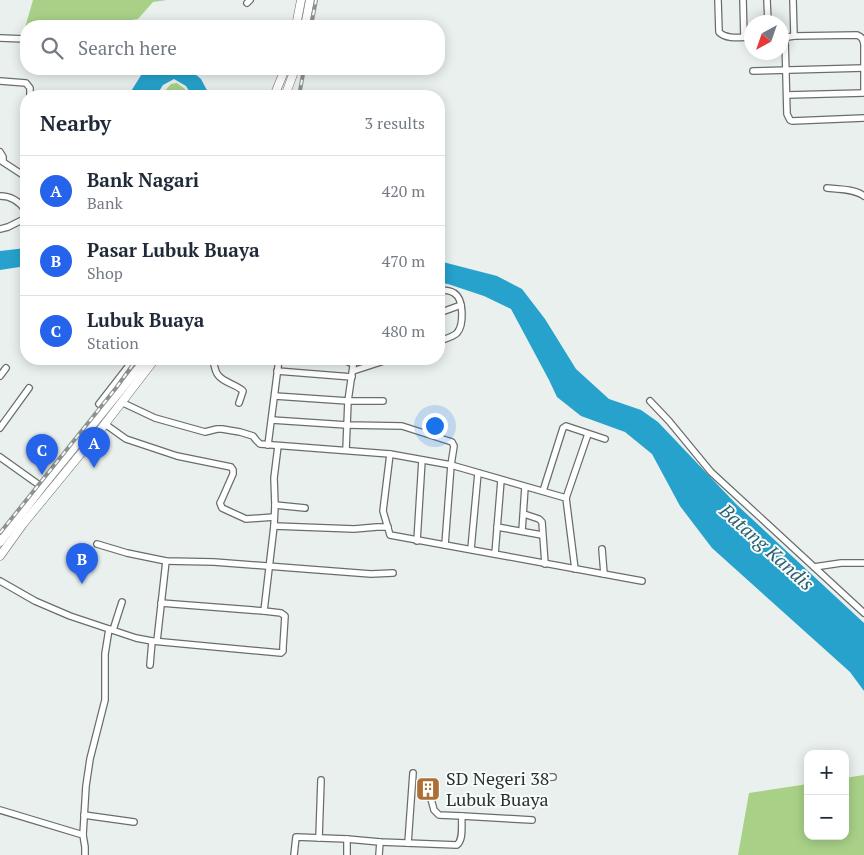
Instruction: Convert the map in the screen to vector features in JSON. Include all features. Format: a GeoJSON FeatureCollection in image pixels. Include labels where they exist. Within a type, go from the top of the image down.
{"type":"FeatureCollection","features":[{"type":"Feature","properties":{"kind":"highway"},"geometry":{"type":"LineString","coordinates":[[297,20],[301,0]]}},
{"type":"Feature","properties":{"kind":"highway"},"geometry":{"type":"LineString","coordinates":[[306,20],[310,0]]}},
{"type":"Feature","properties":{"kind":"highway"},"geometry":{"type":"LineString","coordinates":[[276,90],[283,75]]}},
{"type":"Feature","properties":{"kind":"highway"},"geometry":{"type":"LineString","coordinates":[[287,90],[293,75]]}},
{"type":"Feature","properties":{"kind":"highway"},"geometry":{"type":"LineString","coordinates":[[0,542],[141,365]]}},
{"type":"Feature","properties":{"kind":"highway"},"geometry":{"type":"LineString","coordinates":[[0,556],[150,365]]}},
{"type":"Feature","properties":{"kind":"highway"},"geometry":{"type":"LineString","coordinates":[[94,424],[97,429],[103,427]]}},
{"type":"Feature","properties":{"kind":"highway"},"geometry":{"type":"LineString","coordinates":[[84,436],[89,437],[91,442]]}},
{"type":"Feature","properties":{"kind":"street"},"geometry":{"type":"LineString","coordinates":[[718,0],[720,34],[726,37],[744,37],[743,0]]}},
{"type":"Feature","properties":{"kind":"street"},"geometry":{"type":"LineString","coordinates":[[767,0],[768,15]]}},
{"type":"Feature","properties":{"kind":"street"},"geometry":{"type":"LineString","coordinates":[[793,0],[794,36]]}},
{"type":"Feature","properties":{"kind":"street"},"geometry":{"type":"LineString","coordinates":[[787,95],[864,91],[864,44],[860,36],[789,37]]}},
{"type":"Feature","properties":{"kind":"street"},"geometry":{"type":"LineString","coordinates":[[0,38],[20,40]]}},
{"type":"Feature","properties":{"kind":"street"},"geometry":{"type":"LineString","coordinates":[[785,60],[787,114],[788,118],[792,121],[864,118]]}},
{"type":"Feature","properties":{"kind":"street"},"geometry":{"type":"LineString","coordinates":[[753,71],[864,68]]}},
{"type":"Feature","properties":{"kind":"street"},"geometry":{"type":"LineString","coordinates":[[0,88],[0,81],[26,83],[30,90]]}},
{"type":"Feature","properties":{"kind":"street"},"geometry":{"type":"LineString","coordinates":[[0,152],[3,157],[2,160],[20,173]]}},
{"type":"Feature","properties":{"kind":"street"},"geometry":{"type":"LineString","coordinates":[[826,188],[861,193],[864,196]]}},
{"type":"Feature","properties":{"kind":"street"},"geometry":{"type":"LineString","coordinates":[[0,196],[8,197],[20,204]]}},
{"type":"Feature","properties":{"kind":"street"},"geometry":{"type":"LineString","coordinates":[[0,229],[20,221]]}},
{"type":"Feature","properties":{"kind":"street"},"geometry":{"type":"LineString","coordinates":[[445,291],[453,292],[458,297],[461,305],[462,320],[457,332],[445,339]]}},
{"type":"Feature","properties":{"kind":"street"},"geometry":{"type":"LineString","coordinates":[[445,311],[461,305]]}},
{"type":"Feature","properties":{"kind":"street"},"geometry":{"type":"LineString","coordinates":[[99,404],[129,365]]}},
{"type":"Feature","properties":{"kind":"street"},"geometry":{"type":"LineString","coordinates":[[215,365],[218,376],[243,391],[239,403]]}},
{"type":"Feature","properties":{"kind":"street"},"geometry":{"type":"LineString","coordinates":[[268,445],[278,365]]}},
{"type":"Feature","properties":{"kind":"street"},"geometry":{"type":"LineString","coordinates":[[346,450],[348,401],[353,365]]}},
{"type":"Feature","properties":{"kind":"street"},"geometry":{"type":"LineString","coordinates":[[277,371],[352,374],[375,365]]}},
{"type":"Feature","properties":{"kind":"street"},"geometry":{"type":"LineString","coordinates":[[0,376],[6,368]]}},
{"type":"Feature","properties":{"kind":"street"},"geometry":{"type":"LineString","coordinates":[[0,428],[29,388]]}},
{"type":"Feature","properties":{"kind":"street"},"geometry":{"type":"LineString","coordinates":[[275,396],[348,401],[383,401]]}},
{"type":"Feature","properties":{"kind":"street"},"geometry":{"type":"LineString","coordinates":[[650,401],[711,472],[864,613]]}},
{"type":"Feature","properties":{"kind":"street"},"geometry":{"type":"LineString","coordinates":[[121,402],[150,416],[205,432],[217,429],[240,432],[253,436],[260,444],[390,454],[451,465],[566,498]]}},
{"type":"Feature","properties":{"kind":"street"},"geometry":{"type":"LineString","coordinates":[[272,420],[347,425],[402,426],[452,442],[454,446],[445,545]]}},
{"type":"Feature","properties":{"kind":"street"},"geometry":{"type":"LineString","coordinates":[[543,491],[563,428],[566,426],[605,439]]}},
{"type":"Feature","properties":{"kind":"street"},"geometry":{"type":"LineString","coordinates":[[103,427],[126,439],[177,456],[231,467],[233,474],[220,503],[222,508],[246,519],[274,517]]}},
{"type":"Feature","properties":{"kind":"street"},"geometry":{"type":"LineString","coordinates":[[575,569],[566,498],[588,434]]}},
{"type":"Feature","properties":{"kind":"street"},"geometry":{"type":"LineString","coordinates":[[264,611],[274,526],[274,478],[278,446]]}},
{"type":"Feature","properties":{"kind":"street"},"geometry":{"type":"LineString","coordinates":[[390,454],[383,511],[390,535],[642,581]]}},
{"type":"Feature","properties":{"kind":"street"},"geometry":{"type":"LineString","coordinates":[[0,457],[42,487]]}},
{"type":"Feature","properties":{"kind":"street"},"geometry":{"type":"LineString","coordinates":[[417,541],[422,460]]}},
{"type":"Feature","properties":{"kind":"street"},"geometry":{"type":"LineString","coordinates":[[471,550],[478,473]]}},
{"type":"Feature","properties":{"kind":"street"},"geometry":{"type":"LineString","coordinates":[[495,554],[501,480]]}},
{"type":"Feature","properties":{"kind":"street"},"geometry":{"type":"LineString","coordinates":[[522,531],[525,487]]}},
{"type":"Feature","properties":{"kind":"street"},"geometry":{"type":"LineString","coordinates":[[275,505],[305,508]]}},
{"type":"Feature","properties":{"kind":"street"},"geometry":{"type":"LineString","coordinates":[[524,514],[542,522],[545,564]]}},
{"type":"Feature","properties":{"kind":"street"},"geometry":{"type":"LineString","coordinates":[[274,526],[354,529],[388,527]]}},
{"type":"Feature","properties":{"kind":"street"},"geometry":{"type":"LineString","coordinates":[[497,527],[542,535]]}},
{"type":"Feature","properties":{"kind":"street"},"geometry":{"type":"LineString","coordinates":[[97,544],[127,553],[166,561],[214,562],[353,573],[393,573]]}},
{"type":"Feature","properties":{"kind":"street"},"geometry":{"type":"LineString","coordinates":[[602,549],[604,574]]}},
{"type":"Feature","properties":{"kind":"street"},"geometry":{"type":"LineString","coordinates":[[150,665],[162,603],[166,561]]}},
{"type":"Feature","properties":{"kind":"street"},"geometry":{"type":"LineString","coordinates":[[814,567],[841,563],[864,563]]}},
{"type":"Feature","properties":{"kind":"street"},"geometry":{"type":"LineString","coordinates":[[0,581],[40,603],[70,616],[136,638],[274,653],[281,653],[283,651],[285,616],[281,613],[162,603]]}},
{"type":"Feature","properties":{"kind":"street"},"geometry":{"type":"LineString","coordinates":[[84,855],[83,835],[86,786],[90,759],[105,700],[105,654],[111,629],[122,602]]}},
{"type":"Feature","properties":{"kind":"street"},"geometry":{"type":"LineString","coordinates":[[408,843],[414,773]]}},
{"type":"Feature","properties":{"kind":"street"},"geometry":{"type":"LineString","coordinates":[[537,778],[553,777]]}},
{"type":"Feature","properties":{"kind":"street"},"geometry":{"type":"LineString","coordinates":[[319,838],[321,780]]}},
{"type":"Feature","properties":{"kind":"street"},"geometry":{"type":"LineString","coordinates":[[431,799],[434,810],[438,815],[532,820]]}},
{"type":"Feature","properties":{"kind":"street"},"geometry":{"type":"LineString","coordinates":[[0,810],[83,835]]}},
{"type":"Feature","properties":{"kind":"street"},"geometry":{"type":"LineString","coordinates":[[84,815],[134,822]]}},
{"type":"Feature","properties":{"kind":"street"},"geometry":{"type":"LineString","coordinates":[[294,855],[296,837],[456,845],[460,841],[462,816]]}},
{"type":"Feature","properties":{"kind":"street"},"geometry":{"type":"LineString","coordinates":[[347,839],[347,855]]}},
{"type":"Feature","properties":{"kind":"street"},"geometry":{"type":"LineString","coordinates":[[380,842],[380,855]]}},
{"type":"Feature","properties":{"kind":"green space"},"geometry":{"type":"Polygon","coordinates":[[[33,0],[167,0],[153,2],[138,19],[131,20],[27,20],[33,0]]]}},
{"type":"Feature","properties":{"kind":"green space"},"geometry":{"type":"Polygon","coordinates":[[[177,83],[186,90],[166,90],[171,84],[177,83]]]}},
{"type":"Feature","properties":{"kind":"green space"},"geometry":{"type":"Polygon","coordinates":[[[864,775],[864,855],[738,855],[749,793],[804,785],[804,840],[849,840],[849,777],[864,775]]]}},
{"type":"Feature","properties":{"kind":"water"},"geometry":{"type":"Polygon","coordinates":[[[141,75],[196,75],[201,79],[207,90],[188,90],[186,86],[174,79],[163,85],[160,90],[132,90],[141,75]]]}},
{"type":"Feature","properties":{"kind":"water"},"geometry":{"type":"Polygon","coordinates":[[[20,249],[20,267],[0,270],[0,251],[20,249]]]}},
{"type":"Feature","properties":{"kind":"water","name":"Batang Kandis"},"geometry":{"type":"Polygon","coordinates":[[[445,263],[497,276],[522,289],[545,319],[576,369],[609,399],[641,410],[658,422],[736,504],[864,623],[864,691],[850,672],[712,548],[680,506],[652,454],[625,432],[581,416],[557,397],[511,309],[484,296],[445,284],[445,263]]]}},
{"type":"Feature","properties":{"kind":"railway"},"geometry":{"type":"LineString","coordinates":[[312,20],[316,0]]}},
{"type":"Feature","properties":{"kind":"railway"},"geometry":{"type":"LineString","coordinates":[[300,90],[303,75]]}},
{"type":"Feature","properties":{"kind":"railway"},"geometry":{"type":"LineString","coordinates":[[0,533],[133,365]]}},
{"type":"Feature","properties":{"kind":"place","name":"Bank Nagari"},"geometry":{"type":"Point","coordinates":[94,468]}},
{"type":"Feature","properties":{"kind":"place","name":"Lubuk Buaya"},"geometry":{"type":"Point","coordinates":[42,475]}},
{"type":"Feature","properties":{"kind":"place","name":"Pasar Lubuk Buaya"},"geometry":{"type":"Point","coordinates":[82,584]}},
{"type":"Feature","properties":{"kind":"place","name":"SD Negeri 38 Lubuk Buaya"},"geometry":{"type":"Point","coordinates":[428,789]}}]}
